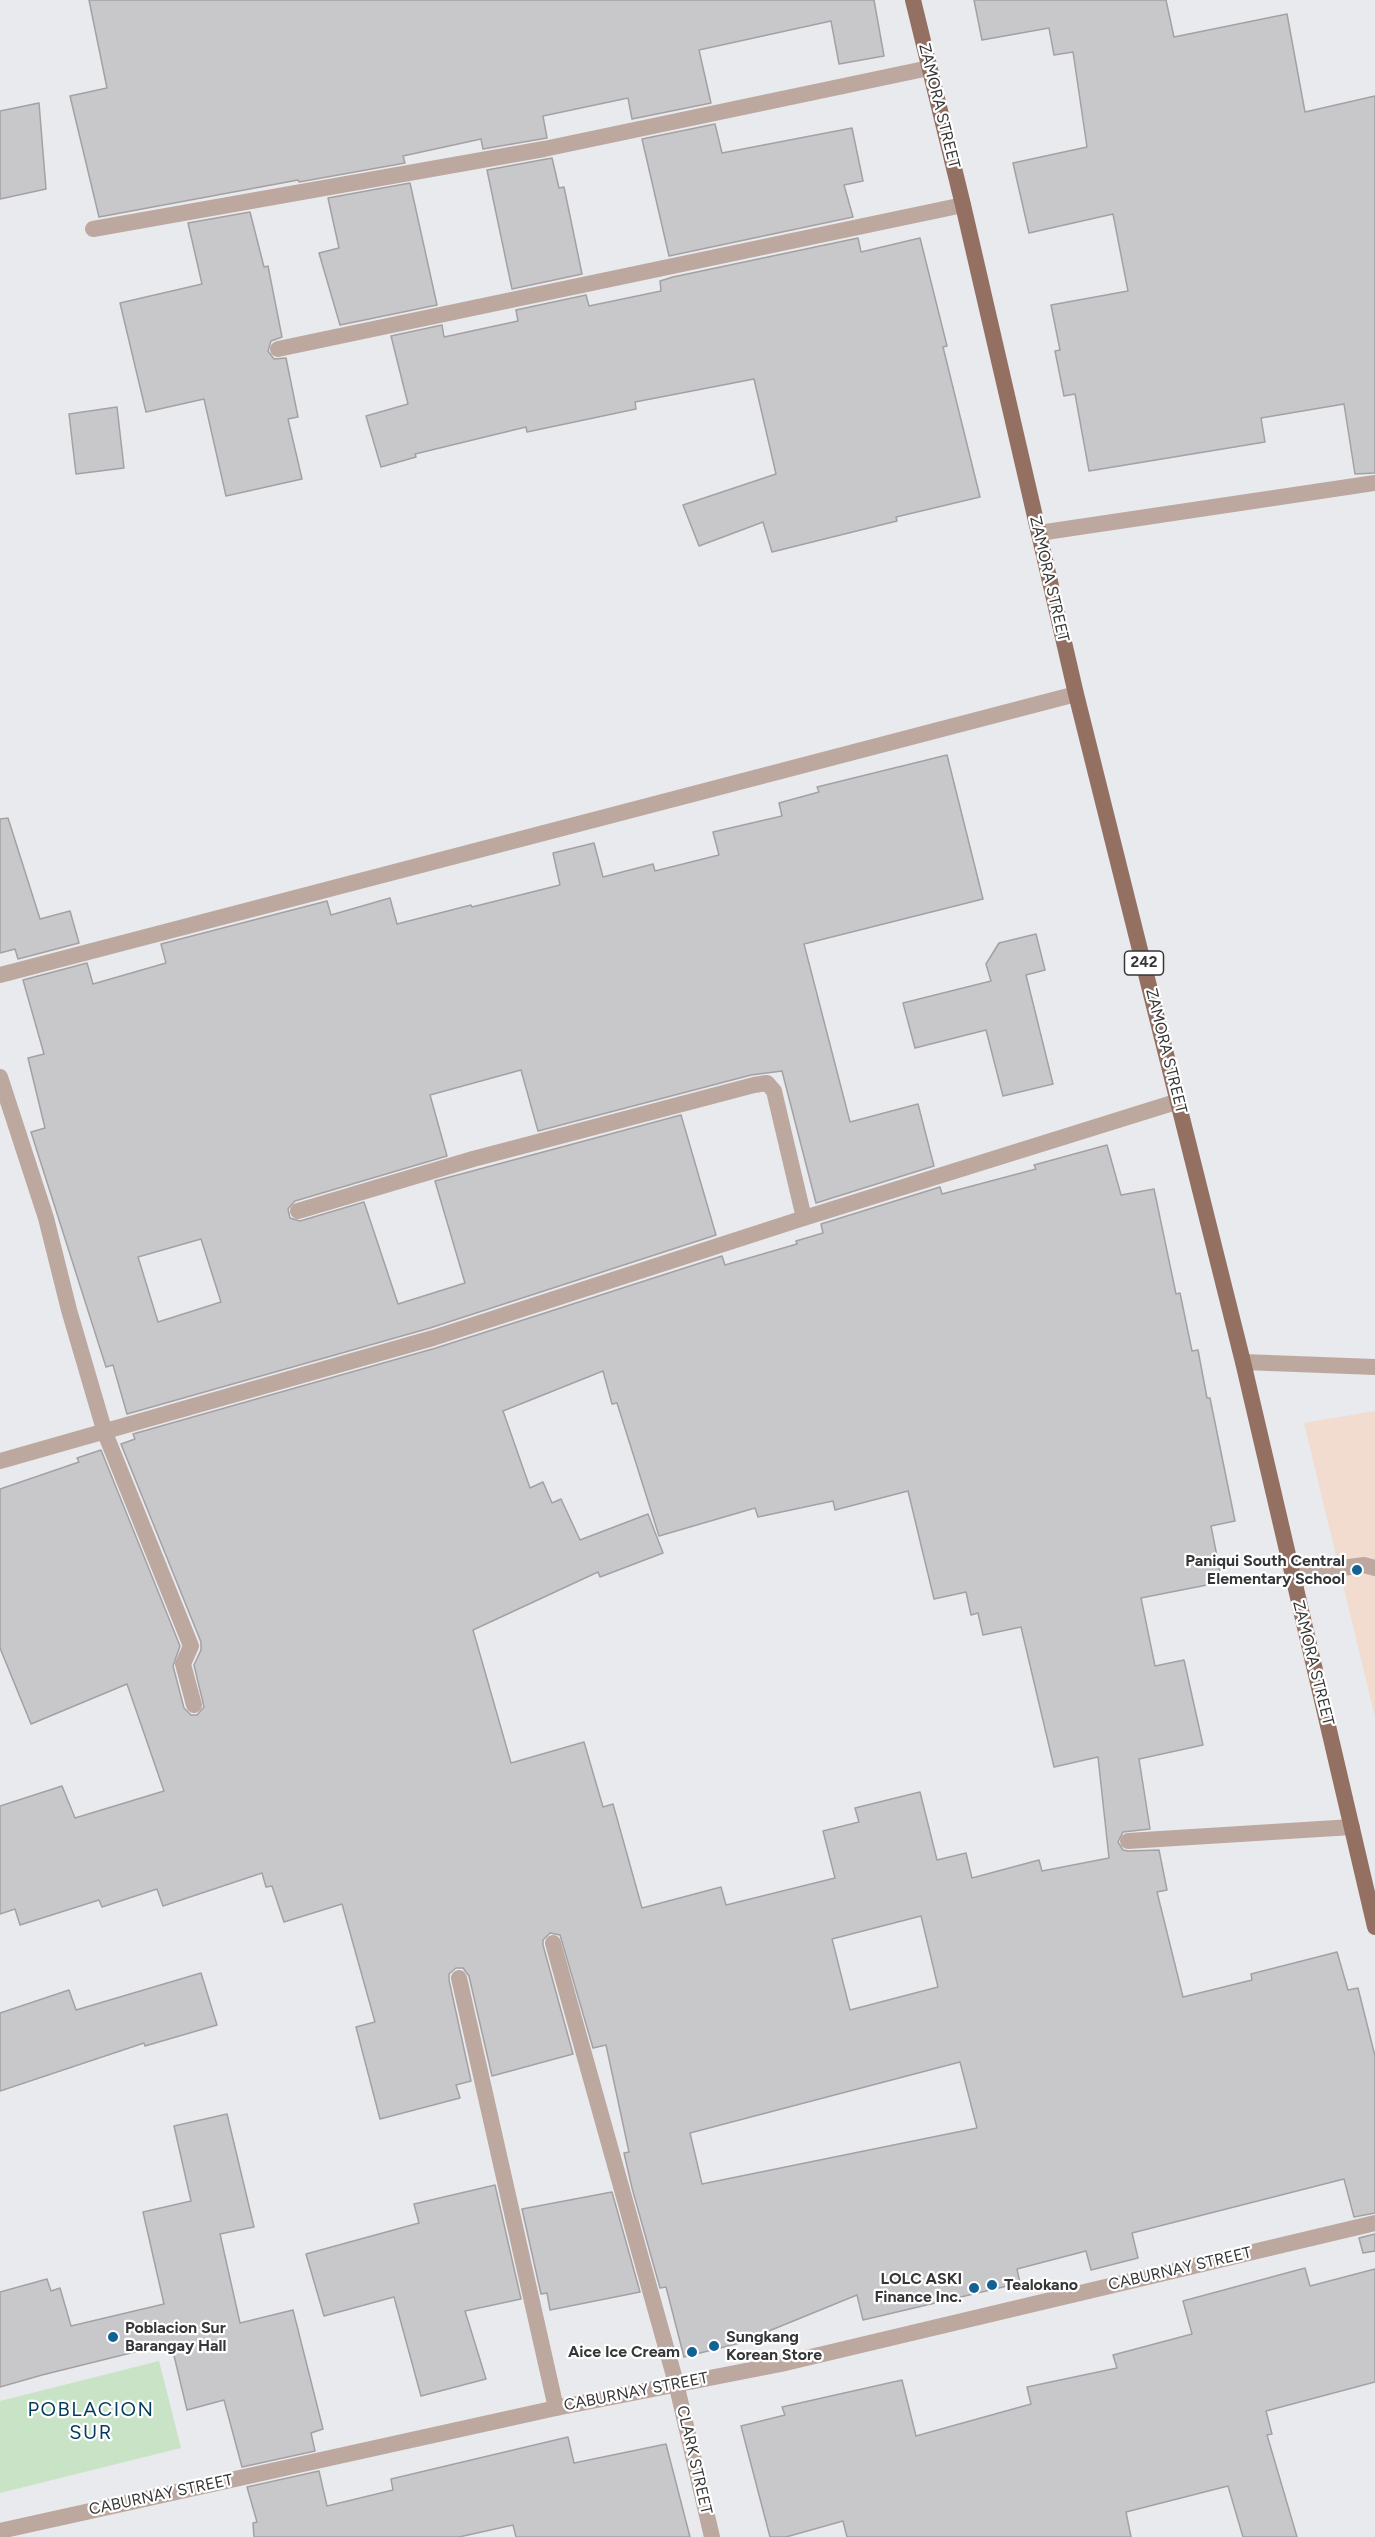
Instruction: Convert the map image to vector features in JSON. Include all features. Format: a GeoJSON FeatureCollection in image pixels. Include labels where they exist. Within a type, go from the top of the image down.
{"type":"FeatureCollection","features":[{"type":"Feature","properties":{"kind":"main road","name":"ZAMORA STREET"},"geometry":{"type":"LineString","coordinates":[[913,0],[963,205],[1076,694],[1243,1362],[1375,1927]]}},
{"type":"Feature","properties":{"kind":"street"},"geometry":{"type":"LineString","coordinates":[[93,229],[544,149],[929,68]]}},
{"type":"Feature","properties":{"kind":"street"},"geometry":{"type":"LineString","coordinates":[[278,349],[963,205]]}},
{"type":"Feature","properties":{"kind":"street"},"geometry":{"type":"LineString","coordinates":[[1039,533],[1375,483]]}},
{"type":"Feature","properties":{"kind":"street"},"geometry":{"type":"LineString","coordinates":[[0,975],[1076,694]]}},
{"type":"Feature","properties":{"kind":"street"},"geometry":{"type":"LineString","coordinates":[[0,1077],[46,1218],[69,1311],[105,1433],[191,1646],[183,1664],[194,1705]]}},
{"type":"Feature","properties":{"kind":"street"},"geometry":{"type":"LineString","coordinates":[[298,1211],[473,1159],[766,1083],[774,1091],[804,1218]]}},
{"type":"Feature","properties":{"kind":"street"},"geometry":{"type":"LineString","coordinates":[[0,1461],[433,1338],[804,1218],[1179,1101]]}},
{"type":"Feature","properties":{"kind":"street"},"geometry":{"type":"LineString","coordinates":[[1243,1362],[1375,1367]]}},
{"type":"Feature","properties":{"kind":"street"},"geometry":{"type":"LineString","coordinates":[[1293,1578],[1364,1565],[1375,1568]]}},
{"type":"Feature","properties":{"kind":"street"},"geometry":{"type":"LineString","coordinates":[[1128,1841],[1353,1827]]}},
{"type":"Feature","properties":{"kind":"street","name":"CLARK STREET"},"geometry":{"type":"LineString","coordinates":[[553,1943],[676,2383],[712,2537]]}},
{"type":"Feature","properties":{"kind":"street"},"geometry":{"type":"LineString","coordinates":[[459,1978],[556,2408]]}},
{"type":"Feature","properties":{"kind":"street","name":"CABURNAY STREET"},"geometry":{"type":"LineString","coordinates":[[0,2531],[556,2408],[781,2364],[1375,2223]]}},
{"type":"Feature","properties":{"kind":"shaded area","name":"Paniqui South Central Elementary School"},"geometry":{"type":"Polygon","coordinates":[[[1375,1411],[1375,1717],[1304,1423],[1375,1411]]]}},
{"type":"Feature","properties":{"kind":"green space"},"geometry":{"type":"Polygon","coordinates":[[[159,2361],[181,2448],[0,2493],[0,2401],[159,2361]]]}},
{"type":"Feature","properties":{"kind":"building"},"geometry":{"type":"Polygon","coordinates":[[[89,0],[874,0],[884,56],[839,64],[831,21],[699,50],[711,103],[632,119],[628,98],[543,116],[547,138],[483,149],[481,139],[403,156],[405,163],[299,182],[298,180],[99,217],[70,96],[107,88],[89,0]]]}},
{"type":"Feature","properties":{"kind":"building"},"geometry":{"type":"Polygon","coordinates":[[[974,0],[1166,0],[1174,37],[1287,14],[1305,112],[1375,96],[1375,473],[1355,474],[1344,404],[1261,418],[1265,442],[1089,471],[1075,394],[1064,396],[1055,351],[1060,350],[1051,305],[1128,291],[1113,214],[1029,233],[1013,163],[1087,147],[1073,52],[1054,55],[1049,28],[982,40],[974,0]]]}},
{"type":"Feature","properties":{"kind":"building"},"geometry":{"type":"Polygon","coordinates":[[[39,103],[46,189],[0,199],[0,111],[39,103]]]}},
{"type":"Feature","properties":{"kind":"building"},"geometry":{"type":"Polygon","coordinates":[[[715,124],[722,153],[852,128],[863,181],[844,185],[853,217],[669,256],[642,139],[715,124]]]}},
{"type":"Feature","properties":{"kind":"building"},"geometry":{"type":"Polygon","coordinates":[[[552,158],[559,188],[564,187],[582,274],[512,289],[487,170],[552,158]]]}},
{"type":"Feature","properties":{"kind":"building"},"geometry":{"type":"Polygon","coordinates":[[[410,183],[437,305],[340,325],[319,253],[339,248],[328,198],[410,183]]]}},
{"type":"Feature","properties":{"kind":"building"},"geometry":{"type":"Polygon","coordinates":[[[250,212],[264,267],[268,266],[282,337],[271,341],[268,351],[274,359],[286,358],[298,417],[288,419],[302,479],[226,496],[204,399],[146,412],[120,303],[202,284],[188,223],[250,212]]]}},
{"type":"Feature","properties":{"kind":"building"},"geometry":{"type":"Polygon","coordinates":[[[858,238],[861,252],[920,238],[947,346],[943,347],[980,497],[896,517],[897,521],[772,552],[763,522],[699,546],[683,505],[776,474],[754,379],[635,402],[636,409],[527,432],[526,427],[415,454],[416,457],[381,467],[366,416],[408,404],[391,336],[442,325],[444,337],[518,321],[516,310],[586,295],[589,306],[661,291],[660,281],[673,277],[858,238]]]}},
{"type":"Feature","properties":{"kind":"building"},"geometry":{"type":"Polygon","coordinates":[[[117,407],[124,468],[76,474],[69,414],[117,407]]]}},
{"type":"Feature","properties":{"kind":"building"},"geometry":{"type":"Polygon","coordinates":[[[947,755],[983,899],[804,944],[850,1122],[918,1104],[934,1166],[816,1203],[782,1071],[751,1075],[538,1131],[521,1070],[430,1095],[447,1156],[295,1201],[288,1209],[290,1218],[300,1221],[364,1202],[398,1304],[465,1283],[435,1181],[681,1115],[716,1235],[430,1328],[127,1414],[113,1365],[106,1367],[31,1132],[45,1128],[28,1058],[44,1054],[23,980],[87,963],[93,984],[166,963],[161,944],[327,901],[331,915],[390,898],[397,924],[471,905],[472,907],[560,885],[553,853],[594,843],[603,877],[653,864],[655,871],[719,855],[713,832],[782,816],[779,803],[819,792],[817,787],[947,755]],[[201,1239],[138,1257],[158,1322],[221,1302],[201,1239]]]}},
{"type":"Feature","properties":{"kind":"building"},"geometry":{"type":"Polygon","coordinates":[[[8,818],[40,919],[70,911],[79,943],[18,959],[15,949],[0,953],[0,819],[8,818]]]}},
{"type":"Feature","properties":{"kind":"building"},"geometry":{"type":"Polygon","coordinates":[[[1036,934],[1045,970],[1026,975],[1053,1084],[1003,1096],[986,1030],[915,1048],[903,1003],[991,981],[986,964],[999,943],[1036,934]]]}},
{"type":"Feature","properties":{"kind":"building"},"geometry":{"type":"Polygon","coordinates":[[[1107,1145],[1121,1195],[1154,1189],[1176,1294],[1180,1293],[1192,1351],[1198,1350],[1207,1398],[1210,1398],[1235,1521],[1211,1526],[1222,1582],[1141,1598],[1155,1666],[1184,1660],[1203,1745],[1139,1759],[1150,1829],[1123,1832],[1118,1842],[1123,1850],[1128,1851],[1159,1850],[1167,1890],[1157,1892],[1183,1997],[1252,1980],[1251,1974],[1337,1952],[1348,1990],[1358,1988],[1375,2056],[1375,2213],[1354,2217],[1344,2179],[1132,2233],[1138,2258],[1091,2270],[1086,2251],[1017,2269],[1020,2283],[863,2320],[857,2295],[759,2335],[760,2338],[684,2357],[666,2287],[660,2288],[632,2188],[624,2153],[629,2152],[606,2045],[593,2048],[560,1935],[550,1933],[543,1940],[543,1945],[573,2054],[492,2076],[469,1976],[463,1968],[456,1968],[449,1974],[449,1980],[471,2081],[456,2085],[460,2098],[380,2119],[356,2027],[375,2022],[342,1904],[284,1922],[272,1886],[266,1887],[262,1873],[163,1906],[157,1889],[102,1907],[99,1900],[20,1925],[15,1909],[0,1914],[0,1806],[62,1786],[75,1818],[164,1791],[127,1684],[31,1724],[0,1648],[0,1489],[79,1462],[77,1458],[101,1450],[180,1646],[173,1666],[184,1708],[191,1715],[197,1715],[204,1707],[194,1665],[201,1650],[201,1642],[121,1444],[135,1439],[133,1434],[436,1348],[722,1256],[725,1265],[797,1244],[796,1241],[823,1233],[821,1224],[940,1187],[942,1194],[1036,1169],[1034,1165],[1107,1145]],[[603,1371],[503,1411],[530,1488],[543,1482],[552,1503],[561,1499],[580,1540],[648,1514],[663,1553],[600,1577],[598,1572],[473,1630],[511,1763],[584,1742],[603,1807],[613,1804],[642,1908],[721,1887],[726,1905],[835,1878],[823,1831],[859,1822],[855,1808],[920,1792],[937,1860],[966,1853],[972,1878],[1039,1860],[1042,1871],[1109,1858],[1098,1757],[1054,1767],[1021,1627],[983,1635],[978,1613],[971,1615],[966,1592],[934,1599],[908,1491],[835,1510],[833,1501],[758,1517],[755,1508],[659,1536],[617,1403],[612,1404],[603,1371]],[[921,1916],[832,1939],[850,2010],[938,1987],[921,1916]],[[960,2062],[690,2133],[702,2184],[977,2128],[960,2062]]]}},
{"type":"Feature","properties":{"kind":"building"},"geometry":{"type":"Polygon","coordinates":[[[201,1973],[217,2025],[145,2046],[144,2043],[0,2091],[0,2013],[69,1990],[76,2010],[201,1973]]]}},
{"type":"Feature","properties":{"kind":"building"},"geometry":{"type":"Polygon","coordinates":[[[227,2114],[254,2227],[220,2234],[240,2323],[293,2310],[323,2429],[311,2433],[315,2451],[242,2467],[224,2400],[187,2410],[171,2343],[0,2387],[0,2292],[47,2279],[51,2291],[60,2288],[71,2326],[164,2304],[143,2212],[191,2201],[174,2126],[227,2114]]]}},
{"type":"Feature","properties":{"kind":"building"},"geometry":{"type":"Polygon","coordinates":[[[495,2185],[521,2299],[465,2311],[486,2379],[421,2396],[394,2297],[324,2316],[306,2254],[419,2223],[414,2204],[495,2185]]]}},
{"type":"Feature","properties":{"kind":"building"},"geometry":{"type":"Polygon","coordinates":[[[612,2192],[640,2292],[550,2310],[547,2293],[541,2294],[522,2209],[612,2192]]]}},
{"type":"Feature","properties":{"kind":"building"},"geometry":{"type":"Polygon","coordinates":[[[1375,2234],[1375,2251],[1363,2253],[1359,2238],[1375,2234]]]}},
{"type":"Feature","properties":{"kind":"building"},"geometry":{"type":"Polygon","coordinates":[[[1305,2268],[1310,2286],[1375,2269],[1375,2382],[1266,2411],[1272,2434],[1267,2435],[1297,2537],[1243,2537],[1228,2486],[1126,2512],[1131,2537],[847,2537],[843,2521],[786,2537],[770,2537],[741,2426],[785,2415],[782,2407],[902,2380],[916,2436],[1031,2404],[1027,2387],[1117,2368],[1113,2355],[1192,2334],[1183,2301],[1305,2268]]]}},
{"type":"Feature","properties":{"kind":"building"},"geometry":{"type":"Polygon","coordinates":[[[568,2437],[574,2463],[666,2444],[690,2537],[516,2537],[513,2525],[459,2537],[254,2537],[253,2523],[257,2522],[247,2487],[319,2471],[327,2506],[393,2490],[391,2479],[568,2437]]]}},
{"type":"Feature","properties":{"kind":"place","name":"Paniqui South Central Elementary School"},"geometry":{"type":"Point","coordinates":[1357,1570]}},
{"type":"Feature","properties":{"kind":"place","name":"Tealokano"},"geometry":{"type":"Point","coordinates":[992,2285]}},
{"type":"Feature","properties":{"kind":"place","name":"LOLC ASKI Finance Inc."},"geometry":{"type":"Point","coordinates":[974,2288]}},
{"type":"Feature","properties":{"kind":"place","name":"Poblacion Sur Barangay Hall"},"geometry":{"type":"Point","coordinates":[113,2337]}},
{"type":"Feature","properties":{"kind":"place","name":"Sungkang Korean Store"},"geometry":{"type":"Point","coordinates":[714,2346]}},
{"type":"Feature","properties":{"kind":"place","name":"Aice Ice Cream"},"geometry":{"type":"Point","coordinates":[692,2352]}},
{"type":"Feature","properties":{"kind":"district","name":"POBLACION SUR"},"geometry":{"type":"Point","coordinates":[91,2422]}}]}
